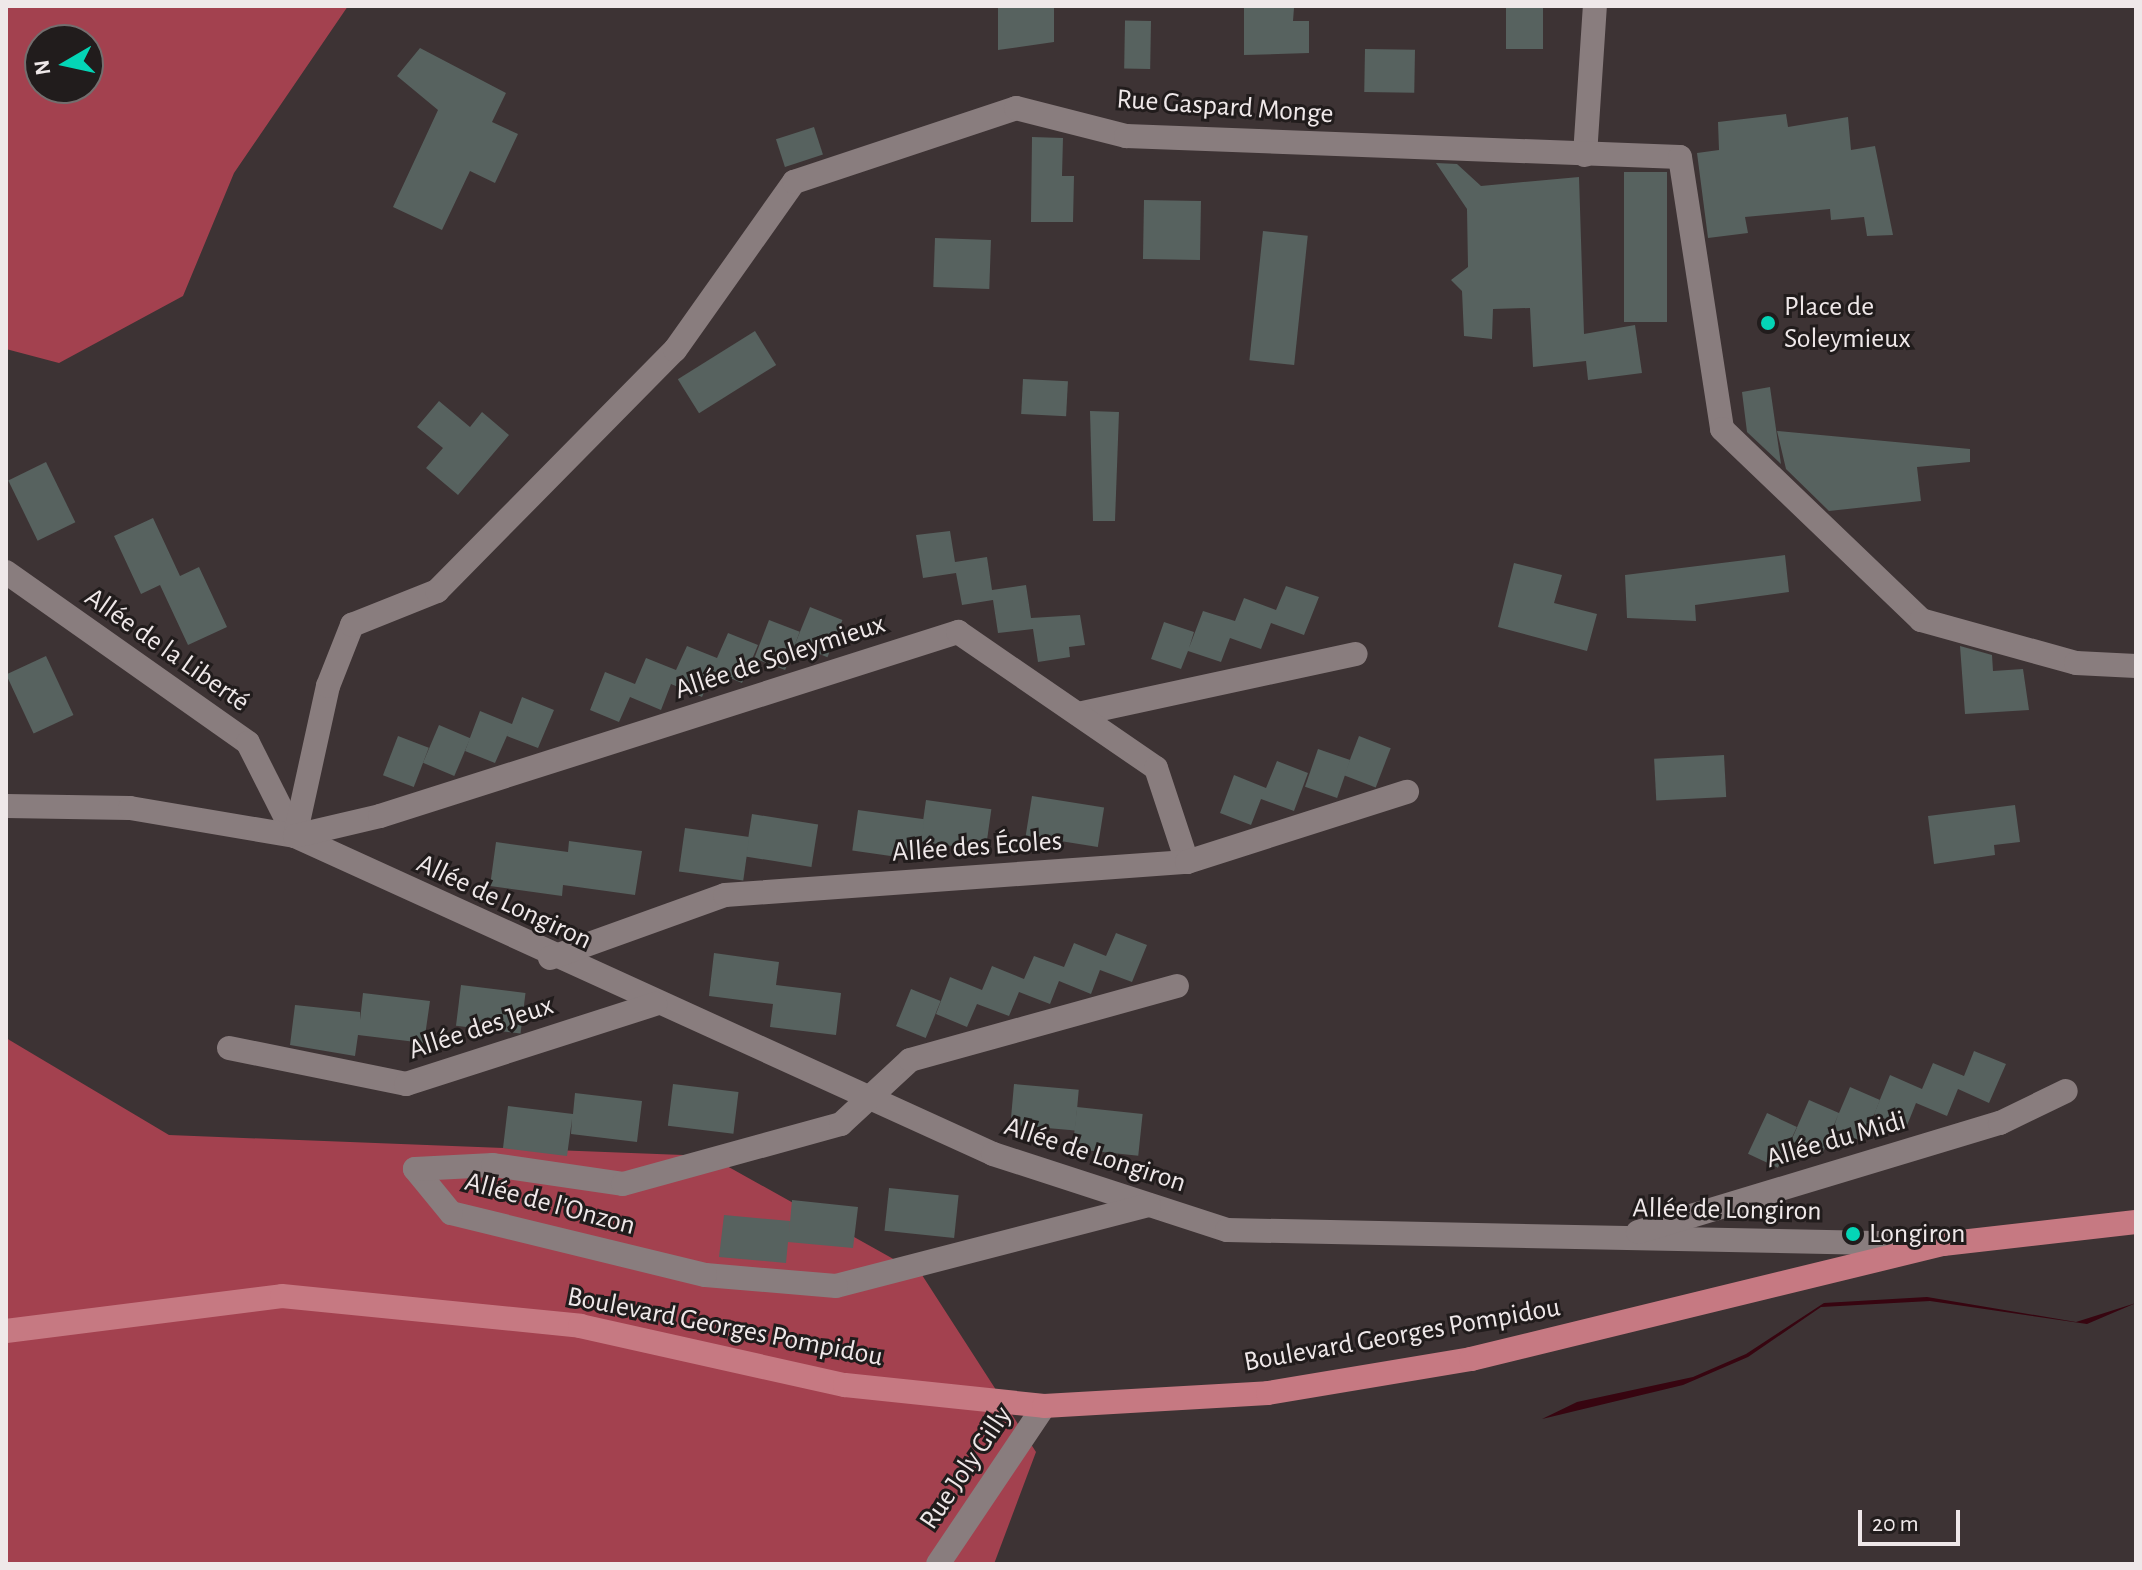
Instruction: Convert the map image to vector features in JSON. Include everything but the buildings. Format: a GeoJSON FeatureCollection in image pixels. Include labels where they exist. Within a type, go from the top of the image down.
{"type":"FeatureCollection","features":[{"type":"Feature","properties":{"kind":"main road","name":"Boulevard Georges Pompidou"},"geometry":{"type":"LineString","coordinates":[[6,1331],[282,1296],[580,1326],[845,1385],[1044,1406],[1268,1393],[1471,1359],[1943,1244],[2136,1222]]}},
{"type":"Feature","properties":{"kind":"street"},"geometry":{"type":"LineString","coordinates":[[1585,155],[1595,6]]}},
{"type":"Feature","properties":{"kind":"street","name":"Rue Gaspard Monge"},"geometry":{"type":"LineString","coordinates":[[295,836],[328,686],[352,625],[437,591],[675,350],[794,182],[1016,108],[1126,136],[1680,157],[1722,429],[1921,620],[2076,663],[2136,666]]}},
{"type":"Feature","properties":{"kind":"street","name":"Allée de la Liberté"},"geometry":{"type":"LineString","coordinates":[[6,572],[248,743],[295,836]]}},
{"type":"Feature","properties":{"kind":"street","name":"Allée de Soleymieux"},"geometry":{"type":"LineString","coordinates":[[295,836],[958,632],[1156,768],[1187,862]]}},
{"type":"Feature","properties":{"kind":"street"},"geometry":{"type":"LineString","coordinates":[[1078,714],[1356,654]]}},
{"type":"Feature","properties":{"kind":"street","name":"Allée des Écoles"},"geometry":{"type":"LineString","coordinates":[[550,958],[725,895],[1187,862],[1407,792]]}},
{"type":"Feature","properties":{"kind":"street"},"geometry":{"type":"LineString","coordinates":[[6,806],[130,808],[295,836]]}},
{"type":"Feature","properties":{"kind":"street","name":"Allée de Longiron"},"geometry":{"type":"LineString","coordinates":[[295,836],[550,958],[993,1154],[1227,1230],[1943,1244]]}},
{"type":"Feature","properties":{"kind":"street"},"geometry":{"type":"LineString","coordinates":[[871,1098],[910,1060],[1177,986]]}},
{"type":"Feature","properties":{"kind":"street","name":"Allée des Jeux"},"geometry":{"type":"LineString","coordinates":[[229,1048],[406,1084],[655,1004]]}},
{"type":"Feature","properties":{"kind":"street","name":"Allée du Midi"},"geometry":{"type":"LineString","coordinates":[[1620,1238],[2000,1123],[2066,1091]]}},
{"type":"Feature","properties":{"kind":"street","name":"Allée de l'Onzon"},"geometry":{"type":"LineString","coordinates":[[871,1098],[841,1124],[623,1184],[493,1165],[415,1169],[451,1213],[705,1275],[836,1286],[1149,1205]]}},
{"type":"Feature","properties":{"kind":"street","name":"Rue Joly Gilly"},"geometry":{"type":"LineString","coordinates":[[938,1564],[1044,1406]]}},
{"type":"Feature","properties":{"kind":"shaded area"},"geometry":{"type":"Polygon","coordinates":[[[6,6],[348,6],[234,173],[183,296],[59,363],[6,349],[6,6]]]}},
{"type":"Feature","properties":{"kind":"shaded area"},"geometry":{"type":"Polygon","coordinates":[[[6,1038],[169,1135],[709,1156],[922,1275],[1036,1452],[994,1564],[6,1564],[6,1038]]]}},
{"type":"Feature","properties":{"kind":"shaded area"},"geometry":{"type":"Polygon","coordinates":[[[1927,1297],[2076,1322],[2136,1303],[2087,1324],[1930,1301],[1821,1307],[1748,1357],[1683,1385],[1542,1419],[1577,1402],[1693,1377],[1746,1354],[1824,1303],[1927,1297]]]}},
{"type":"Feature","properties":{"kind":"place","name":"Place de Soleymieux"},"geometry":{"type":"Point","coordinates":[1768,323]}},
{"type":"Feature","properties":{"kind":"place","name":"Longiron"},"geometry":{"type":"Point","coordinates":[1853,1234]}}]}
